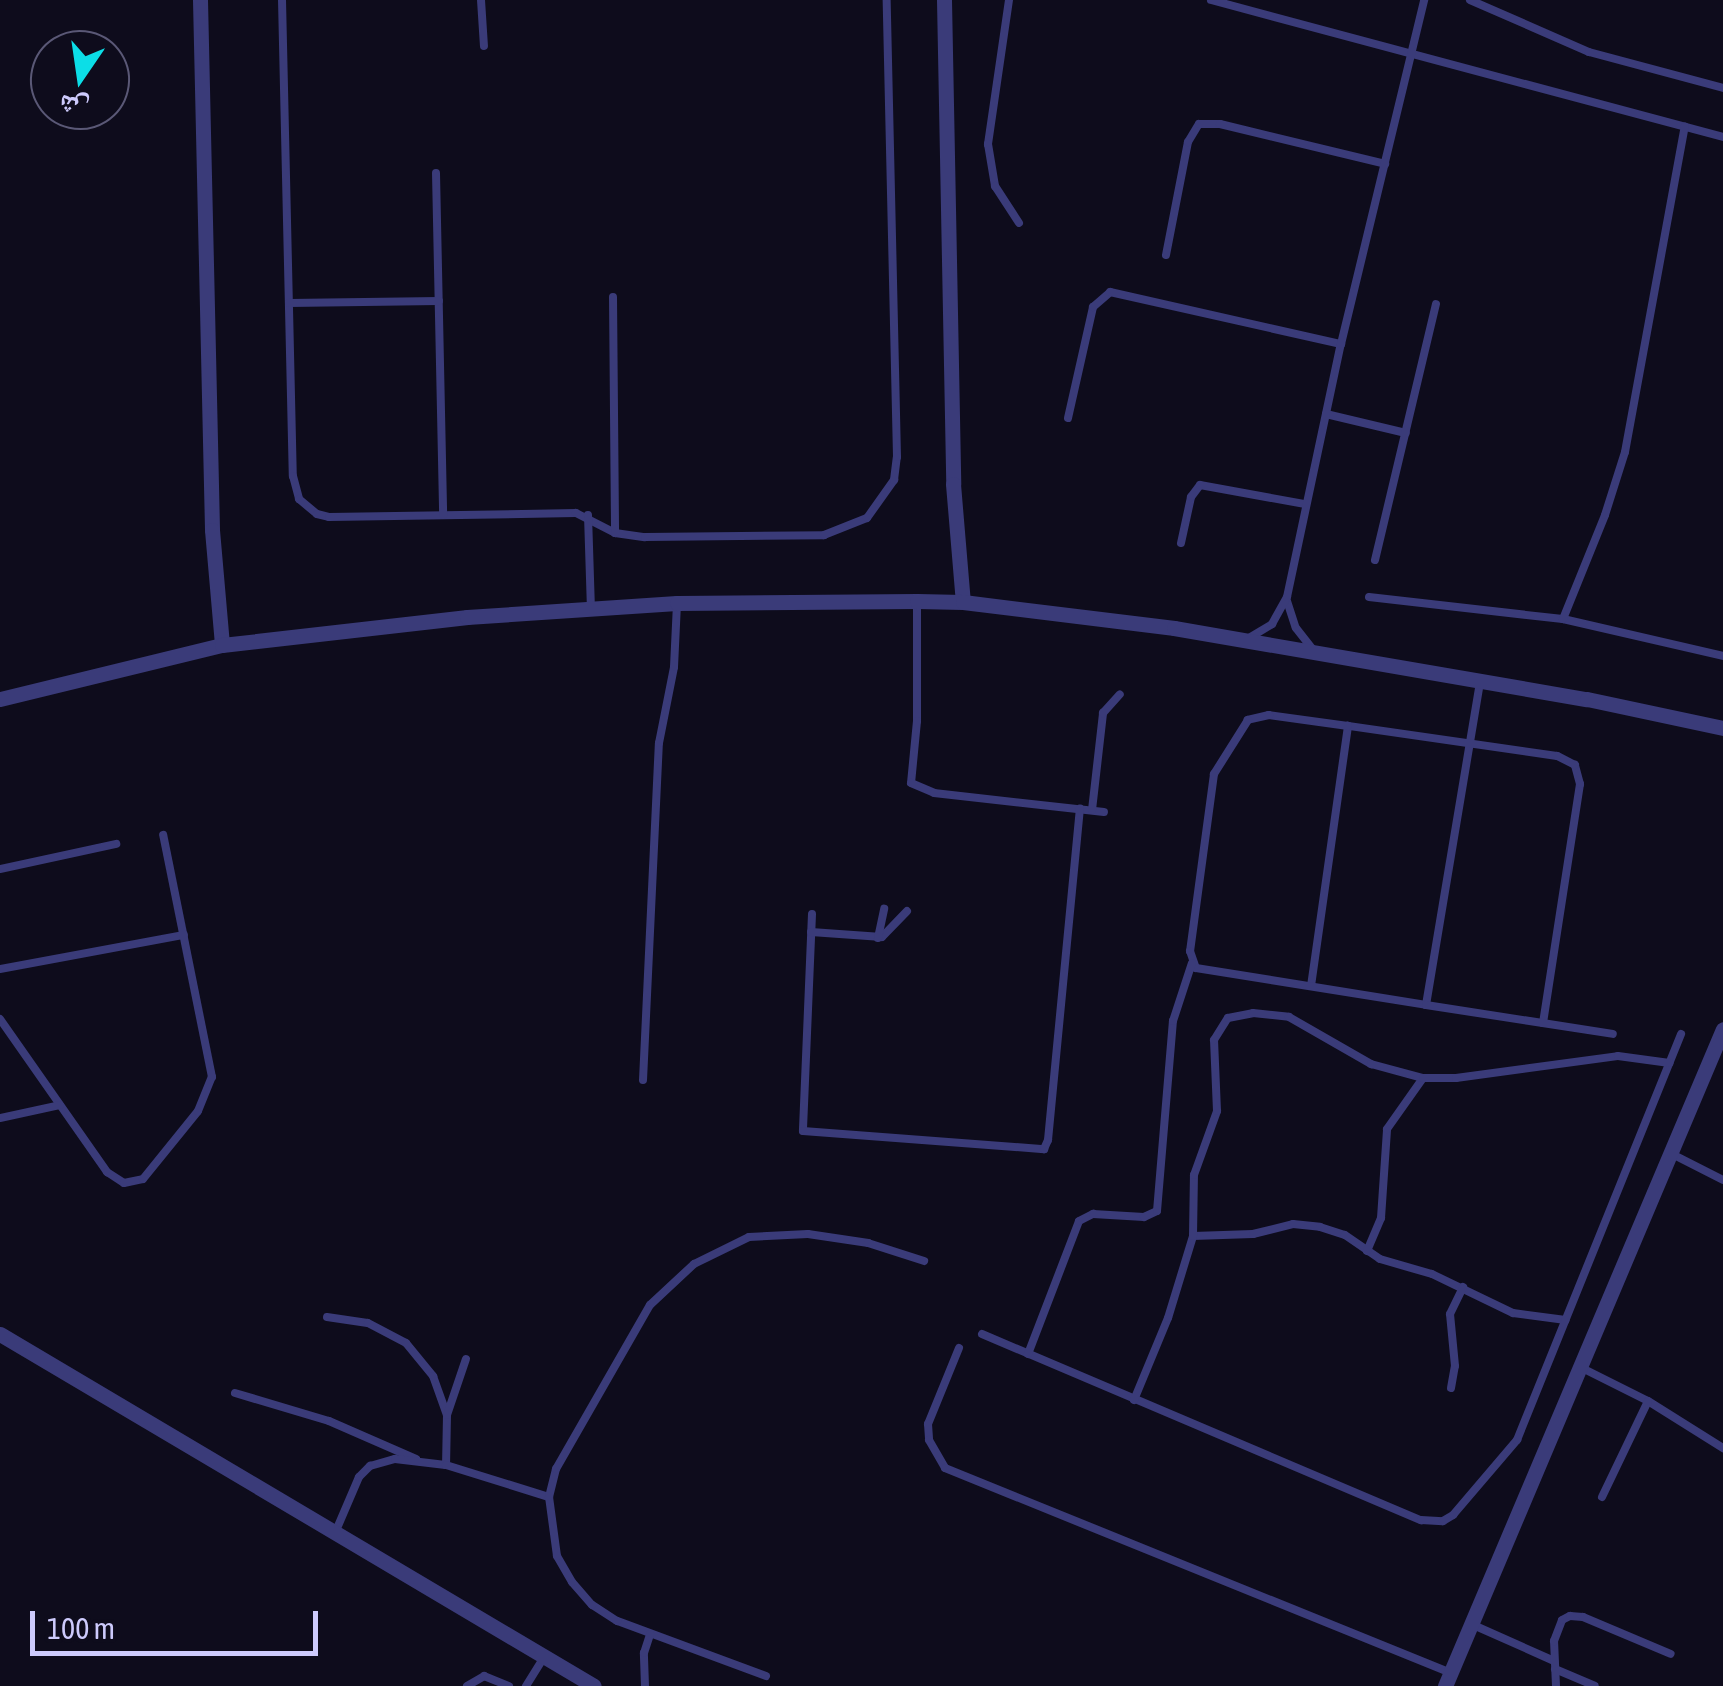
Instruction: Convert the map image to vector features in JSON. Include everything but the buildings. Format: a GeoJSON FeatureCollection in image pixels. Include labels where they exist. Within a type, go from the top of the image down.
{"type":"FeatureCollection","features":[{"type":"Feature","properties":{"kind":"street"},"geometry":{"type":"LineString","coordinates":[[200,0],[212,530],[222,645]]}},
{"type":"Feature","properties":{"kind":"street"},"geometry":{"type":"LineString","coordinates":[[944,0],[953,484],[964,602]]}},
{"type":"Feature","properties":{"kind":"street"},"geometry":{"type":"LineString","coordinates":[[0,699],[222,645],[591,608],[918,600],[964,602],[1245,640],[1723,728]]}},
{"type":"Feature","properties":{"kind":"street"},"geometry":{"type":"LineString","coordinates":[[1448,1679],[1723,1029]]}},
{"type":"Feature","properties":{"kind":"street"},"geometry":{"type":"LineString","coordinates":[[0,1334],[594,1686]]}},
{"type":"Feature","properties":{"kind":"lane"},"geometry":{"type":"LineString","coordinates":[[282,0],[294,476],[299,499],[318,514],[329,517],[588,515],[614,533],[645,537],[824,535],[866,518],[894,480],[897,457],[887,0]]}},
{"type":"Feature","properties":{"kind":"lane"},"geometry":{"type":"LineString","coordinates":[[481,0],[484,46]]}},
{"type":"Feature","properties":{"kind":"lane"},"geometry":{"type":"LineString","coordinates":[[1009,0],[988,144],[995,186],[1019,223]]}},
{"type":"Feature","properties":{"kind":"lane"},"geometry":{"type":"LineString","coordinates":[[1211,0],[1723,137]]}},
{"type":"Feature","properties":{"kind":"lane"},"geometry":{"type":"LineString","coordinates":[[1245,640],[1272,624],[1287,597],[1341,344],[1424,0]]}},
{"type":"Feature","properties":{"kind":"lane"},"geometry":{"type":"LineString","coordinates":[[1470,0],[1589,52],[1723,88]]}},
{"type":"Feature","properties":{"kind":"lane"},"geometry":{"type":"LineString","coordinates":[[1166,255],[1188,142],[1199,124],[1220,124],[1384,164]]}},
{"type":"Feature","properties":{"kind":"lane"},"geometry":{"type":"LineString","coordinates":[[1562,619],[1605,515],[1624,452],[1685,126]]}},
{"type":"Feature","properties":{"kind":"lane"},"geometry":{"type":"LineString","coordinates":[[436,173],[442,515]]}},
{"type":"Feature","properties":{"kind":"lane"},"geometry":{"type":"LineString","coordinates":[[1068,418],[1093,307],[1096,300],[1110,292],[1341,344]]}},
{"type":"Feature","properties":{"kind":"lane"},"geometry":{"type":"LineString","coordinates":[[613,297],[614,533]]}},
{"type":"Feature","properties":{"kind":"lane"},"geometry":{"type":"LineString","coordinates":[[289,303],[439,301]]}},
{"type":"Feature","properties":{"kind":"lane"},"geometry":{"type":"LineString","coordinates":[[1375,560],[1436,304]]}},
{"type":"Feature","properties":{"kind":"lane"},"geometry":{"type":"LineString","coordinates":[[1326,414],[1406,432]]}},
{"type":"Feature","properties":{"kind":"lane"},"geometry":{"type":"LineString","coordinates":[[1181,543],[1191,496],[1200,485],[1305,504]]}},
{"type":"Feature","properties":{"kind":"lane"},"geometry":{"type":"LineString","coordinates":[[588,515],[591,608]]}},
{"type":"Feature","properties":{"kind":"lane"},"geometry":{"type":"LineString","coordinates":[[1287,597],[1296,628],[1316,653]]}},
{"type":"Feature","properties":{"kind":"lane"},"geometry":{"type":"LineString","coordinates":[[1369,598],[1562,619],[1723,656]]}},
{"type":"Feature","properties":{"kind":"lane"},"geometry":{"type":"LineString","coordinates":[[918,600],[917,721],[911,783],[934,793],[1104,812]]}},
{"type":"Feature","properties":{"kind":"lane"},"geometry":{"type":"LineString","coordinates":[[643,1080],[659,743],[674,667],[677,603]]}},
{"type":"Feature","properties":{"kind":"lane"},"geometry":{"type":"LineString","coordinates":[[1426,1005],[1480,681]]}},
{"type":"Feature","properties":{"kind":"lane"},"geometry":{"type":"LineString","coordinates":[[1092,810],[1102,713],[1120,694]]}},
{"type":"Feature","properties":{"kind":"lane"},"geometry":{"type":"LineString","coordinates":[[1028,1354],[1079,1222],[1094,1214],[1144,1217],[1157,1211],[1173,1021],[1192,964],[1214,774],[1248,720],[1269,715],[1567,759],[1580,774],[1543,1023]]}},
{"type":"Feature","properties":{"kind":"lane"},"geometry":{"type":"LineString","coordinates":[[1311,986],[1348,726]]}},
{"type":"Feature","properties":{"kind":"lane"},"geometry":{"type":"LineString","coordinates":[[812,914],[803,1131],[1044,1150],[1080,809]]}},
{"type":"Feature","properties":{"kind":"lane"},"geometry":{"type":"LineString","coordinates":[[0,1019],[107,1172],[124,1183],[143,1178],[198,1112],[210,1090],[211,1064],[163,835]]}},
{"type":"Feature","properties":{"kind":"lane"},"geometry":{"type":"LineString","coordinates":[[0,869],[116,844]]}},
{"type":"Feature","properties":{"kind":"lane"},"geometry":{"type":"LineString","coordinates":[[878,938],[884,909]]}},
{"type":"Feature","properties":{"kind":"lane"},"geometry":{"type":"LineString","coordinates":[[811,932],[878,938],[886,935],[907,912]]}},
{"type":"Feature","properties":{"kind":"lane"},"geometry":{"type":"LineString","coordinates":[[0,969],[184,935]]}},
{"type":"Feature","properties":{"kind":"lane"},"geometry":{"type":"LineString","coordinates":[[1192,964],[1202,969],[1613,1034]]}},
{"type":"Feature","properties":{"kind":"lane"},"geometry":{"type":"LineString","coordinates":[[1134,1400],[1168,1318],[1193,1236],[1194,1175],[1218,1111],[1214,1040],[1228,1018],[1253,1013],[1290,1017],[1371,1064],[1424,1078],[1456,1078],[1618,1056],[1670,1063]]}},
{"type":"Feature","properties":{"kind":"lane"},"geometry":{"type":"LineString","coordinates":[[982,1334],[1421,1520],[1443,1521],[1453,1516],[1517,1440],[1682,1034]]}},
{"type":"Feature","properties":{"kind":"lane"},"geometry":{"type":"LineString","coordinates":[[1367,1251],[1381,1218],[1387,1129],[1424,1078]]}},
{"type":"Feature","properties":{"kind":"lane"},"geometry":{"type":"LineString","coordinates":[[0,1118],[60,1106]]}},
{"type":"Feature","properties":{"kind":"lane"},"geometry":{"type":"LineString","coordinates":[[1670,1153],[1723,1180]]}},
{"type":"Feature","properties":{"kind":"lane"},"geometry":{"type":"LineString","coordinates":[[1193,1236],[1253,1234],[1304,1224],[1345,1235],[1367,1251],[1463,1288],[1513,1313],[1566,1320]]}},
{"type":"Feature","properties":{"kind":"lane"},"geometry":{"type":"LineString","coordinates":[[766,1676],[617,1622],[572,1582],[553,1542],[549,1497],[568,1441],[650,1305],[694,1264],[749,1237],[808,1234],[868,1242],[924,1261]]}},
{"type":"Feature","properties":{"kind":"lane"},"geometry":{"type":"LineString","coordinates":[[1451,1388],[1455,1366],[1450,1314],[1463,1288]]}},
{"type":"Feature","properties":{"kind":"lane"},"geometry":{"type":"LineString","coordinates":[[326,1317],[368,1323],[406,1344],[433,1376],[448,1415]]}},
{"type":"Feature","properties":{"kind":"lane"},"geometry":{"type":"LineString","coordinates":[[959,1348],[928,1424],[928,1440],[945,1468],[1448,1679]]}},
{"type":"Feature","properties":{"kind":"lane"},"geometry":{"type":"LineString","coordinates":[[446,1465],[448,1415],[466,1360]]}},
{"type":"Feature","properties":{"kind":"lane"},"geometry":{"type":"LineString","coordinates":[[1580,1367],[1648,1401],[1723,1448]]}},
{"type":"Feature","properties":{"kind":"lane"},"geometry":{"type":"LineString","coordinates":[[234,1393],[330,1421],[420,1461]]}},
{"type":"Feature","properties":{"kind":"lane"},"geometry":{"type":"LineString","coordinates":[[1602,1497],[1648,1401]]}},
{"type":"Feature","properties":{"kind":"lane"},"geometry":{"type":"LineString","coordinates":[[335,1533],[359,1477],[370,1466],[395,1459],[446,1465],[549,1497]]}},
{"type":"Feature","properties":{"kind":"lane"},"geometry":{"type":"LineString","coordinates":[[1556,1686],[1557,1630],[1570,1616],[1582,1617],[1670,1654]]}},
{"type":"Feature","properties":{"kind":"lane"},"geometry":{"type":"LineString","coordinates":[[1472,1624],[1595,1686]]}},
{"type":"Feature","properties":{"kind":"lane"},"geometry":{"type":"LineString","coordinates":[[645,1686],[644,1653],[650,1634]]}},
{"type":"Feature","properties":{"kind":"lane"},"geometry":{"type":"LineString","coordinates":[[526,1686],[545,1656]]}},
{"type":"Feature","properties":{"kind":"lane"},"geometry":{"type":"LineString","coordinates":[[468,1686],[484,1676],[508,1686]]}}]}
